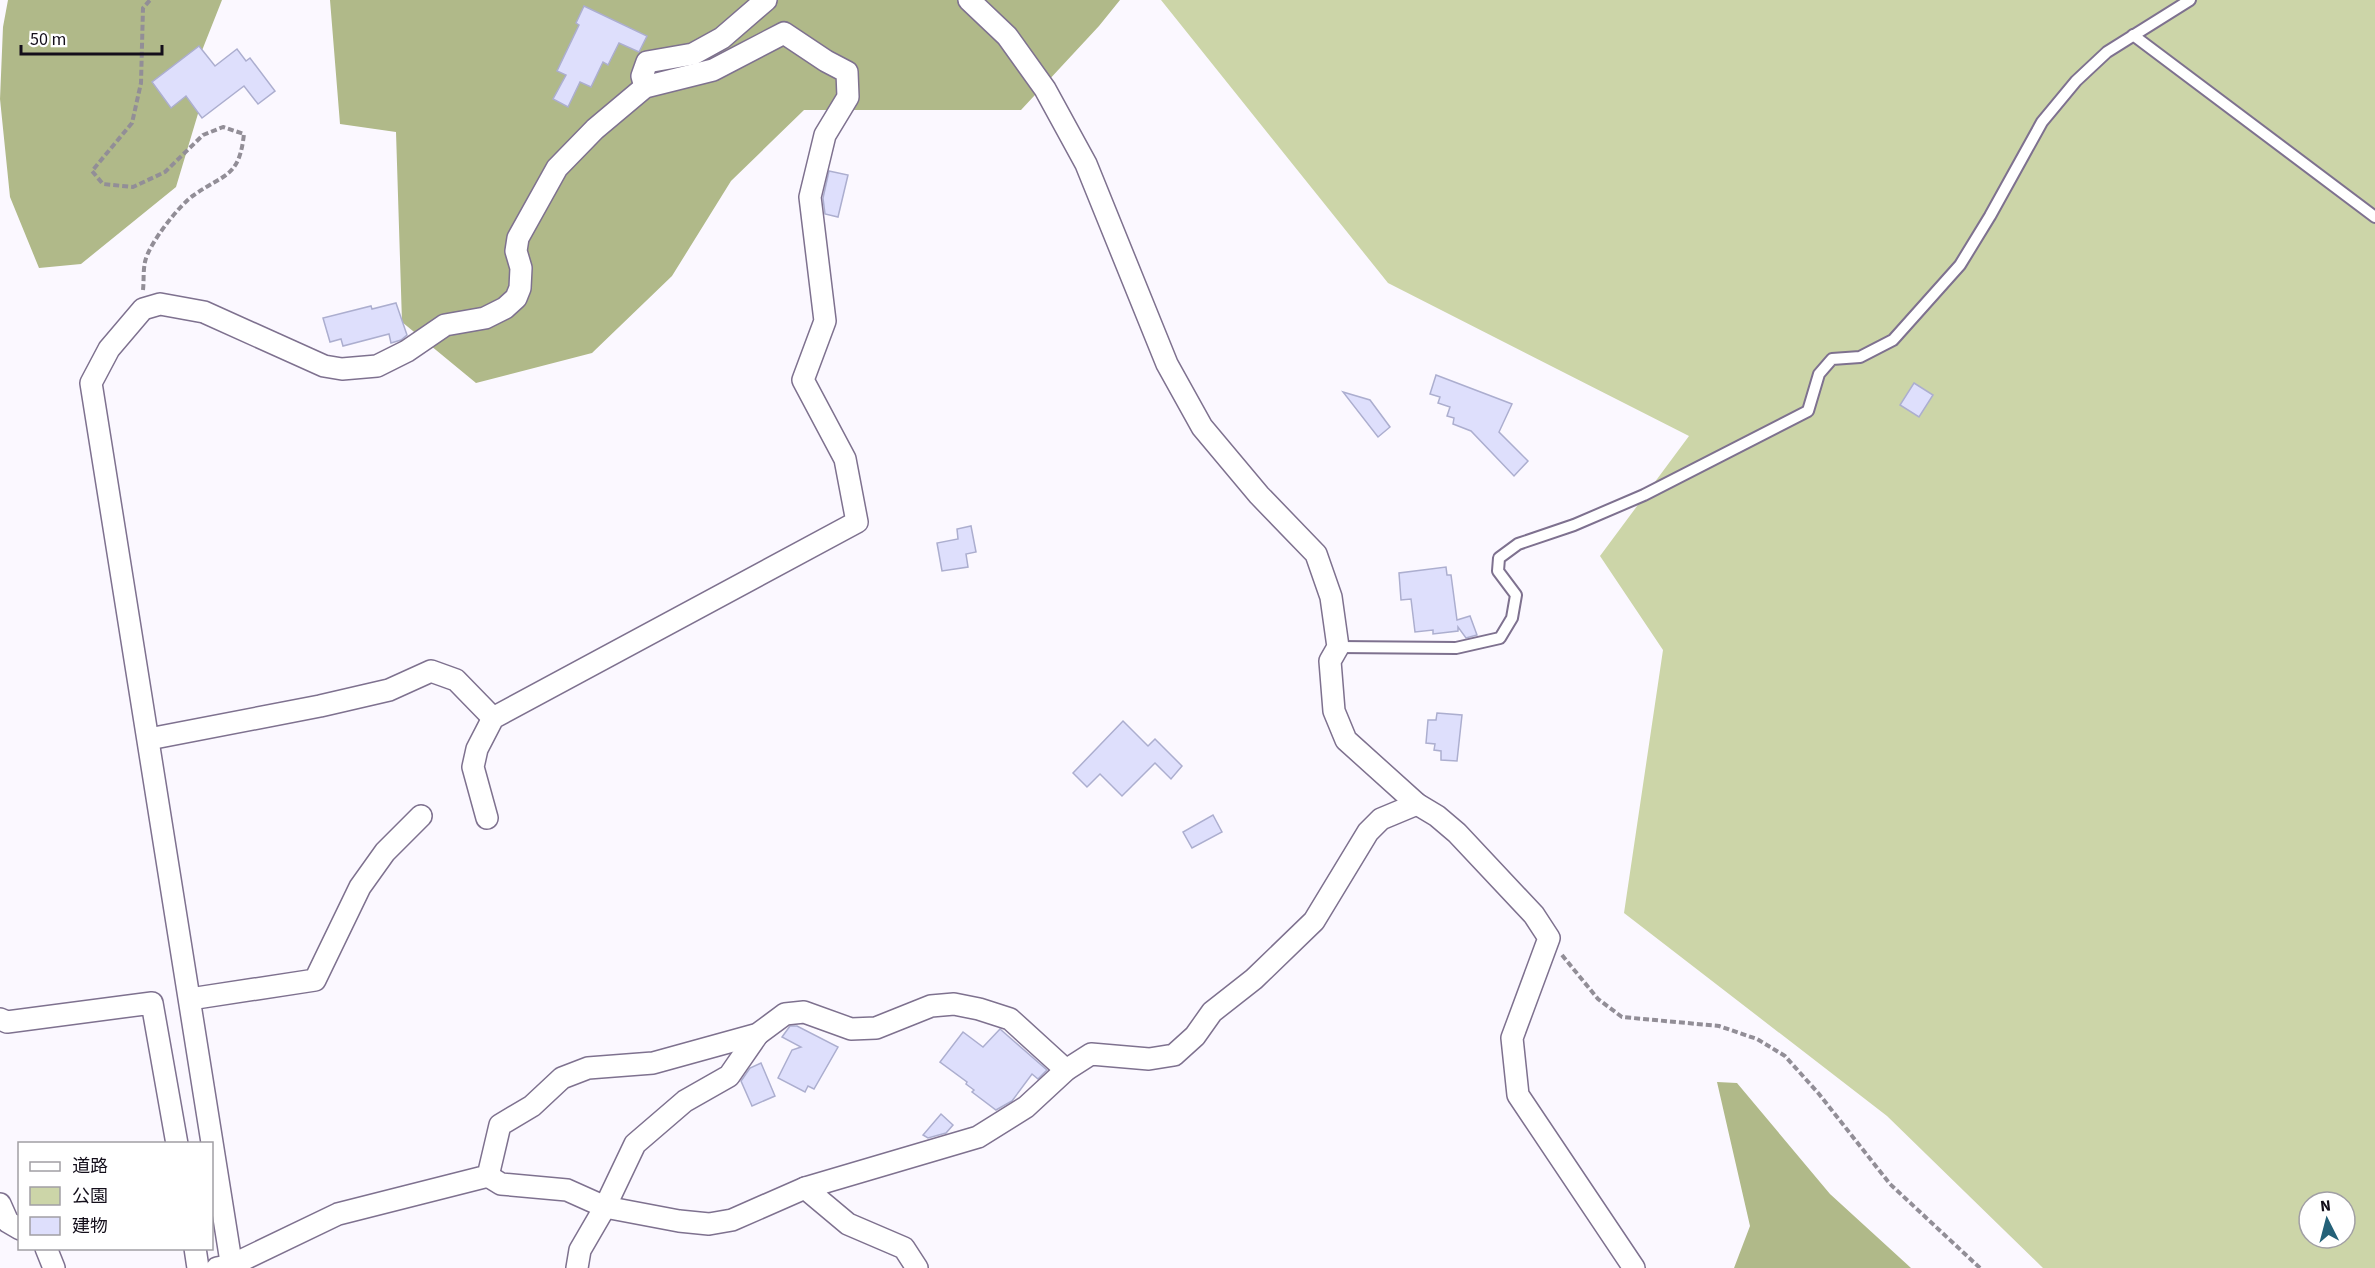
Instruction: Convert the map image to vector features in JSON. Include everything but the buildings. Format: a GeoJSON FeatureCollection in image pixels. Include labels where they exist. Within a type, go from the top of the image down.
{"type":"FeatureCollection","features":[{"type":"Feature","properties":{"kind":"street"},"geometry":{"type":"LineString","coordinates":[[645,87],[642,76],[647,62],[693,54],[722,38],[766,0]]}},
{"type":"Feature","properties":{"kind":"street"},"geometry":{"type":"LineString","coordinates":[[969,0],[1007,36],[1045,89],[1086,164],[1167,364],[1202,427],[1259,495],[1316,554],[1331,597],[1338,647],[1330,661],[1334,711],[1346,740],[1417,804],[1437,816],[1457,833],[1534,915],[1549,938],[1512,1038],[1518,1095],[1634,1268]]}},
{"type":"Feature","properties":{"kind":"street"},"geometry":{"type":"LineString","coordinates":[[210,1142],[190,999],[91,383],[109,349],[142,309],[160,304],[204,312],[324,366],[342,369],[377,366],[406,351],[445,325],[485,318],[505,308],[516,298],[520,288],[521,268],[516,252],[518,238],[557,168],[595,129],[645,87],[713,69],[784,33],[847,72],[848,97],[825,135],[810,197],[825,321],[803,380],[845,459],[857,522],[493,718],[477,749],[473,766],[487,818]]}},
{"type":"Feature","properties":{"kind":"street"},"geometry":{"type":"LineString","coordinates":[[149,739],[320,706],[389,690],[431,671],[456,680],[493,718]]}},
{"type":"Feature","properties":{"kind":"street"},"geometry":{"type":"LineString","coordinates":[[213,1166],[227,1267],[338,1214],[488,1176],[501,1184],[567,1191],[605,1207],[679,1221],[709,1224],[732,1220],[805,1188],[978,1137],[1026,1107],[1066,1070],[1091,1054],[1149,1059],[1174,1054],[1195,1036],[1212,1012],[1254,979],[1314,921],[1368,832],[1381,819],[1417,804]]}},
{"type":"Feature","properties":{"kind":"street"},"geometry":{"type":"LineString","coordinates":[[190,999],[315,980],[360,887],[385,852],[421,816]]}},
{"type":"Feature","properties":{"kind":"street"},"geometry":{"type":"LineString","coordinates":[[0,1019],[7,1022],[152,1003],[177,1142]]}},
{"type":"Feature","properties":{"kind":"street"},"geometry":{"type":"LineString","coordinates":[[577,1268],[580,1250],[605,1207],[635,1144],[685,1101],[729,1076],[758,1034],[786,1014],[804,1012],[851,1029],[876,1028],[931,1006],[954,1004],[979,1009],[1010,1019],[1066,1070]]}},
{"type":"Feature","properties":{"kind":"street"},"geometry":{"type":"LineString","coordinates":[[488,1176],[500,1125],[532,1106],[562,1078],[588,1068],[653,1063],[758,1034]]}},
{"type":"Feature","properties":{"kind":"street"},"geometry":{"type":"LineString","coordinates":[[805,1188],[848,1224],[904,1248],[917,1268]]}},
{"type":"Feature","properties":{"kind":"street"},"geometry":{"type":"LineString","coordinates":[[0,1204],[8,1222],[18,1228]]}},
{"type":"Feature","properties":{"kind":"street"},"geometry":{"type":"LineString","coordinates":[[47,1250],[54,1268]]}},
{"type":"Feature","properties":{"kind":"street"},"geometry":{"type":"LineString","coordinates":[[195,1250],[198,1268]]}},
{"type":"Feature","properties":{"kind":"lane"},"geometry":{"type":"LineString","coordinates":[[1338,647],[1456,648],[1500,638],[1512,618],[1516,595],[1498,571],[1499,558],[1518,544],[1574,525],[1644,495],[1808,411],[1819,374],[1832,360],[1860,357],[1893,340],[1960,265],[2042,122],[2076,81],[2107,52],[2190,0]]}},
{"type":"Feature","properties":{"kind":"lane"},"geometry":{"type":"LineString","coordinates":[[2133,35],[2375,217]]}},
{"type":"Feature","properties":{"kind":"path"},"geometry":{"type":"LineString","coordinates":[[142,309],[145,260],[165,225],[192,196],[231,173],[242,151],[244,134],[223,127],[203,135],[165,172],[133,187],[103,184],[92,171],[132,123],[141,83],[142,8],[150,0]]}},
{"type":"Feature","properties":{"kind":"path"},"geometry":{"type":"LineString","coordinates":[[1549,938],[1598,999],[1622,1017],[1719,1026],[1757,1039],[1785,1056],[1819,1094],[1890,1184],[1980,1268]]}},
{"type":"Feature","properties":{"kind":"green space"},"geometry":{"type":"Polygon","coordinates":[[[8,0],[222,0],[201,53],[200,107],[176,187],[81,264],[39,268],[10,197],[0,99],[3,27],[8,0]]]}},
{"type":"Feature","properties":{"kind":"green space"},"geometry":{"type":"Polygon","coordinates":[[[330,0],[1120,0],[1021,110],[804,110],[731,181],[672,276],[592,353],[476,383],[402,322],[396,132],[340,124],[330,0]]]}},
{"type":"Feature","properties":{"kind":"green space"},"geometry":{"type":"Polygon","coordinates":[[[1161,0],[2375,0],[2375,1268],[2043,1268],[1887,1116],[1624,913],[1663,650],[1600,556],[1689,436],[1388,283],[1161,0]]]}},
{"type":"Feature","properties":{"kind":"green space"},"geometry":{"type":"Polygon","coordinates":[[[1717,1082],[1737,1083],[1830,1194],[1911,1268],[1734,1268],[1750,1226],[1717,1082]]]}}]}
